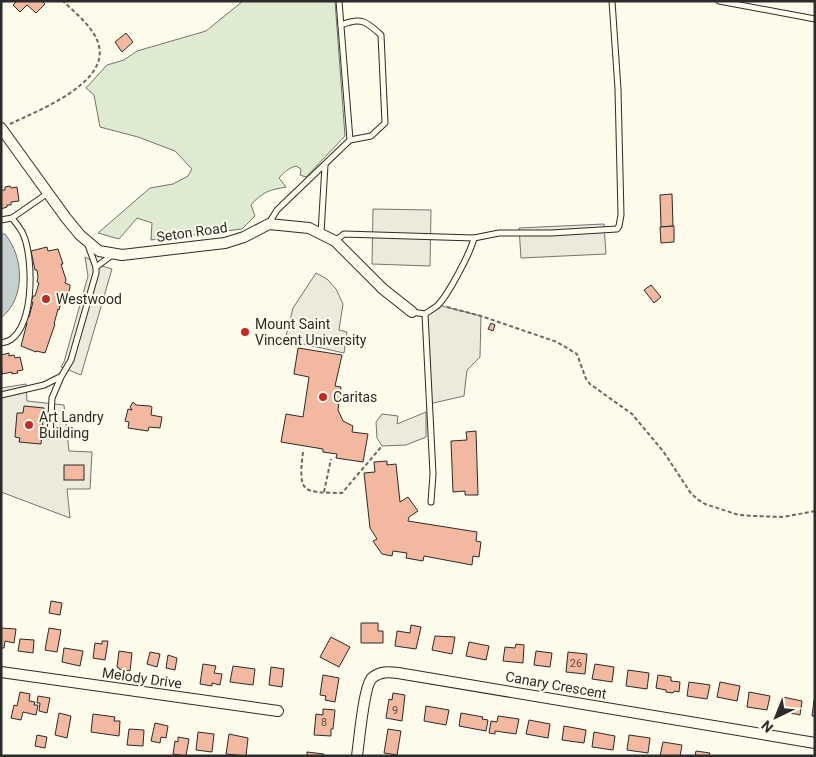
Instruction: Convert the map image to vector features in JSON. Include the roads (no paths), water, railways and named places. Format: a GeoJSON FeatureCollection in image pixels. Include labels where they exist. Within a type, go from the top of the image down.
{"type":"FeatureCollection","features":[{"type":"Feature","properties":{"kind":"street","name":"Seton Road"},"geometry":{"type":"LineString","coordinates":[[1,128],[66,218],[87,242],[99,251],[113,254],[147,253],[225,243],[244,237],[269,224]]}},
{"type":"Feature","properties":{"kind":"street"},"geometry":{"type":"LineString","coordinates":[[269,224],[309,228],[335,241],[383,289],[412,312]]}},
{"type":"Feature","properties":{"kind":"street","name":"Melody Drive"},"geometry":{"type":"LineString","coordinates":[[1,672],[278,711]]}},
{"type":"Feature","properties":{"kind":"street","name":"Canary Crescent"},"geometry":{"type":"LineString","coordinates":[[357,756],[367,690],[371,679],[382,672],[398,672],[815,743]]}},
{"type":"Feature","properties":{"kind":"lane"},"geometry":{"type":"LineString","coordinates":[[339,1],[350,140]]}},
{"type":"Feature","properties":{"kind":"lane"},"geometry":{"type":"LineString","coordinates":[[335,241],[344,234],[474,238],[499,233],[613,230],[619,226],[621,215],[618,89],[612,1]]}},
{"type":"Feature","properties":{"kind":"lane"},"geometry":{"type":"LineString","coordinates":[[719,1],[815,19]]}},
{"type":"Feature","properties":{"kind":"lane"},"geometry":{"type":"LineString","coordinates":[[269,224],[277,210],[350,140],[371,136],[385,123],[381,35],[367,22],[353,20],[341,25]]}},
{"type":"Feature","properties":{"kind":"lane"},"geometry":{"type":"LineString","coordinates":[[321,233],[325,165]]}},
{"type":"Feature","properties":{"kind":"lane"},"geometry":{"type":"LineString","coordinates":[[1,220],[12,218],[48,193]]}},
{"type":"Feature","properties":{"kind":"lane"},"geometry":{"type":"LineString","coordinates":[[1,343],[11,341],[19,331],[28,306],[30,290],[28,253],[23,234],[12,218]]}},
{"type":"Feature","properties":{"kind":"lane"},"geometry":{"type":"LineString","coordinates":[[412,312],[425,314],[438,305],[467,257],[474,238]]}},
{"type":"Feature","properties":{"kind":"lane"},"geometry":{"type":"LineString","coordinates":[[50,436],[52,398],[60,377],[71,360],[96,273],[96,267],[87,242]]}},
{"type":"Feature","properties":{"kind":"lane"},"geometry":{"type":"LineString","coordinates":[[96,267],[113,254]]}},
{"type":"Feature","properties":{"kind":"lane"},"geometry":{"type":"LineString","coordinates":[[425,314],[433,474],[431,502]]}},
{"type":"Feature","properties":{"kind":"lane"},"geometry":{"type":"LineString","coordinates":[[1,395],[44,386],[60,377]]}},
{"type":"Feature","properties":{"kind":"place","name":"Westwood"},"geometry":{"type":"Point","coordinates":[46,299]}},
{"type":"Feature","properties":{"kind":"place","name":"Mount Saint Vincent University"},"geometry":{"type":"Point","coordinates":[245,332]}},
{"type":"Feature","properties":{"kind":"place","name":"Caritas"},"geometry":{"type":"Point","coordinates":[323,397]}},
{"type":"Feature","properties":{"kind":"place","name":"Art Landry Building"},"geometry":{"type":"Point","coordinates":[29,425]}}]}
